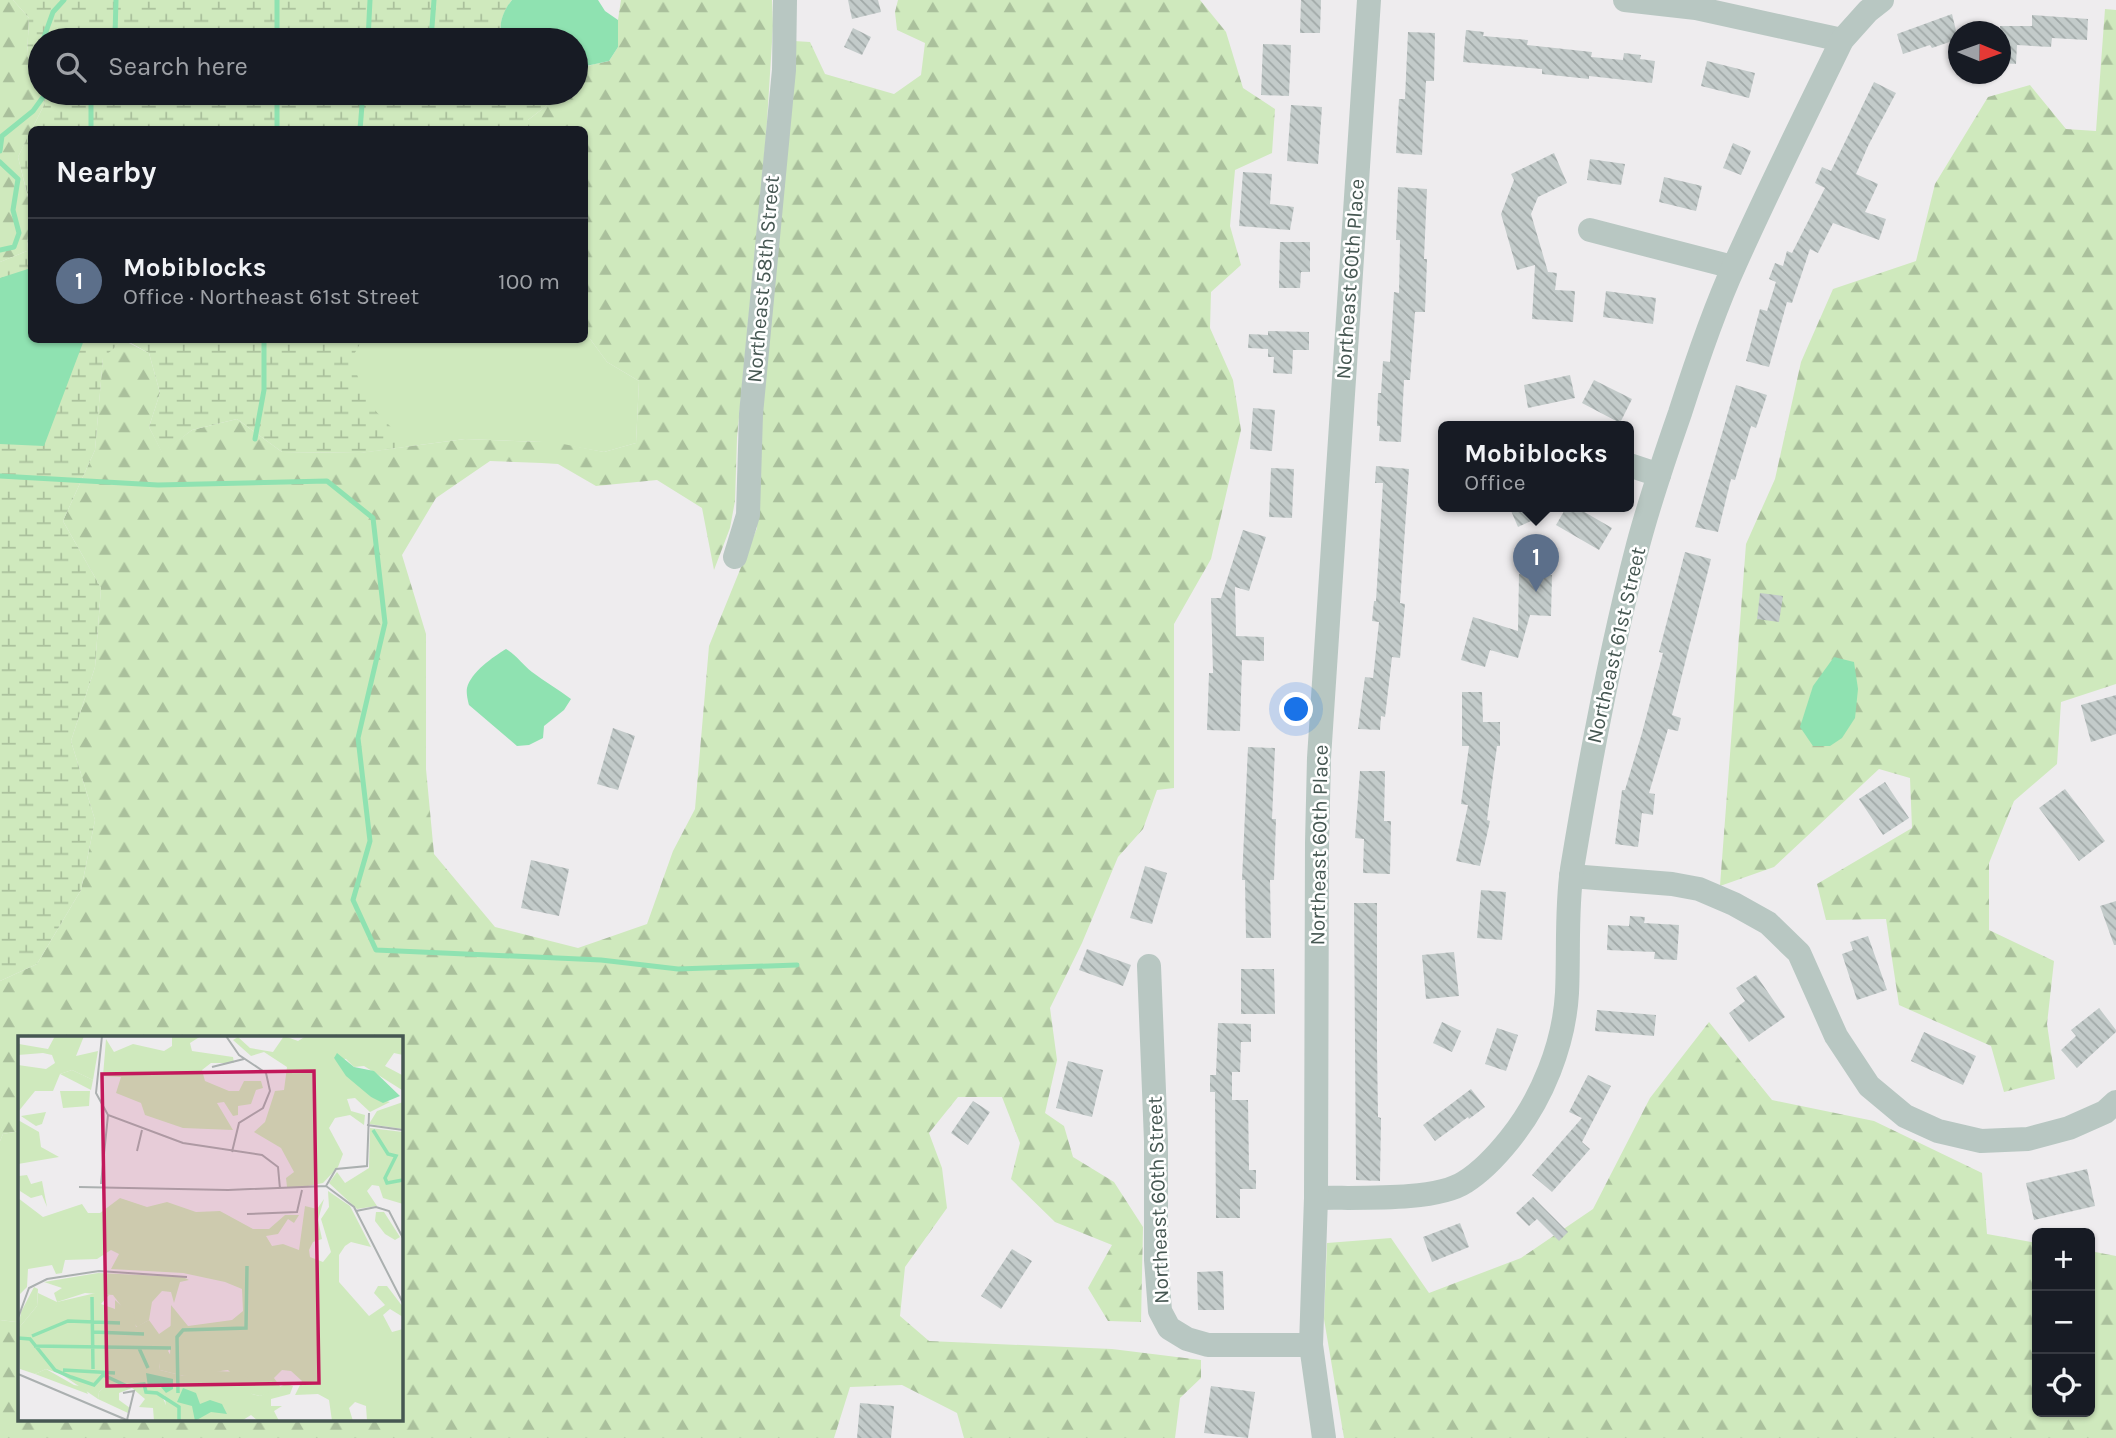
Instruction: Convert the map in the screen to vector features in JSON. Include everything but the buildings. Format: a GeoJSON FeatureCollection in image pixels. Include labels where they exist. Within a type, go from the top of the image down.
{"type":"FeatureCollection","features":[{"type":"Feature","properties":{"kind":"street","name":"Northeast 58th Street"},"geometry":{"type":"LineString","coordinates":[[735,557],[748,514],[751,414],[784,70],[785,0]]}},
{"type":"Feature","properties":{"kind":"street","name":"Northeast 60th Place"},"geometry":{"type":"LineString","coordinates":[[1324,1438],[1311,1345],[1316,1198],[1319,758],[1368,0]]}},
{"type":"Feature","properties":{"kind":"street"},"geometry":{"type":"LineString","coordinates":[[1625,0],[1696,8],[1842,40]]}},
{"type":"Feature","properties":{"kind":"street","name":"Northeast 61st Street"},"geometry":{"type":"LineString","coordinates":[[1316,1198],[1430,1195],[1466,1182],[1509,1141],[1548,1075],[1567,998],[1571,876],[1587,778],[1609,668],[1639,543],[1659,475],[1697,360],[1734,267],[1842,40],[1868,11],[1882,0]]}},
{"type":"Feature","properties":{"kind":"street"},"geometry":{"type":"LineString","coordinates":[[1590,230],[1734,267]]}},
{"type":"Feature","properties":{"kind":"street"},"geometry":{"type":"LineString","coordinates":[[1634,468],[1659,475]]}},
{"type":"Feature","properties":{"kind":"street"},"geometry":{"type":"LineString","coordinates":[[1571,876],[1672,884],[1699,890],[1734,904],[1768,923],[1799,953],[1836,1036],[1869,1086],[1905,1116],[1938,1131],[1981,1140],[2028,1139],[2069,1128],[2105,1112],[2116,1102]]}},
{"type":"Feature","properties":{"kind":"street","name":"Northeast 60th Street"},"geometry":{"type":"LineString","coordinates":[[1149,966],[1156,1142],[1156,1260],[1160,1311],[1169,1328],[1187,1339],[1208,1345],[1311,1345]]}},
{"type":"Feature","properties":{"kind":"green space"},"geometry":{"type":"Polygon","coordinates":[[[0,0],[13,0],[29,18],[28,105],[44,105],[34,126],[28,126],[28,137],[18,157],[28,198],[27,251],[0,262],[0,0]]]}},
{"type":"Feature","properties":{"kind":"green space"},"geometry":{"type":"Polygon","coordinates":[[[13,0],[512,0],[502,19],[501,28],[28,28],[29,18],[13,0]]]}},
{"type":"Feature","properties":{"kind":"green space"},"geometry":{"type":"Polygon","coordinates":[[[621,0],[772,0],[773,26],[766,137],[737,438],[735,501],[730,528],[714,570],[702,508],[657,480],[596,486],[558,464],[558,443],[604,452],[636,443],[639,381],[607,362],[588,336],[588,126],[528,126],[528,120],[547,105],[588,105],[588,66],[609,61],[618,47],[621,0]]]}},
{"type":"Feature","properties":{"kind":"green space"},"geometry":{"type":"Polygon","coordinates":[[[898,0],[1200,0],[1226,32],[1243,88],[1275,109],[1272,153],[1235,170],[1230,226],[1241,265],[1211,292],[1210,328],[1233,380],[1241,430],[1211,559],[1174,624],[1174,788],[1157,790],[1143,829],[1118,857],[1082,943],[1050,1008],[1057,1060],[1045,1113],[1064,1126],[1073,1157],[1114,1182],[1143,1227],[1141,1322],[1108,1321],[1088,1288],[1112,1245],[1055,1222],[1011,1179],[1020,1143],[1002,1097],[958,1097],[929,1133],[942,1168],[947,1208],[905,1267],[900,1316],[929,1341],[1112,1349],[1201,1360],[1201,1378],[1180,1398],[1175,1438],[964,1438],[957,1413],[902,1385],[850,1387],[834,1438],[0,1438],[0,1320],[16,1322],[18,1319],[18,1420],[402,1420],[402,1036],[18,1036],[18,1131],[3,1134],[0,1141],[0,981],[37,964],[81,890],[95,820],[71,741],[95,667],[101,588],[63,521],[95,450],[103,357],[119,343],[129,343],[149,353],[160,393],[149,427],[162,452],[192,430],[237,419],[282,452],[359,453],[465,439],[542,442],[542,463],[490,461],[436,498],[402,555],[426,634],[426,769],[434,854],[495,927],[578,948],[647,924],[673,851],[695,809],[709,646],[757,528],[756,460],[794,41],[810,42],[825,74],[894,94],[921,75],[925,43],[897,30],[895,12],[898,0]]]}},
{"type":"Feature","properties":{"kind":"green space"},"geometry":{"type":"Polygon","coordinates":[[[2105,9],[2116,10],[2116,684],[2061,702],[2057,764],[2014,801],[1989,863],[1989,930],[2054,961],[2047,1024],[2055,1079],[2004,1092],[1991,1046],[1899,1005],[1886,919],[1826,920],[1817,884],[1912,828],[1910,778],[1879,769],[1774,867],[1720,886],[1746,544],[1775,479],[1801,362],[1833,289],[1916,261],[1935,184],[1988,97],[2030,85],[2066,129],[2096,131],[2105,9]]]}},
{"type":"Feature","properties":{"kind":"green space"},"geometry":{"type":"Polygon","coordinates":[[[44,105],[547,105],[528,120],[528,126],[34,126],[44,105]]]}},
{"type":"Feature","properties":{"kind":"green space"},"geometry":{"type":"Polygon","coordinates":[[[28,136],[28,197],[18,157],[28,136]]]}},
{"type":"Feature","properties":{"kind":"green space"},"geometry":{"type":"Polygon","coordinates":[[[28,236],[28,343],[120,343],[103,358],[95,450],[63,521],[101,588],[95,667],[71,741],[95,820],[81,890],[37,964],[0,981],[0,262],[27,251],[28,236]]]}},
{"type":"Feature","properties":{"kind":"green space"},"geometry":{"type":"Polygon","coordinates":[[[588,336],[607,362],[639,381],[636,443],[604,452],[559,444],[558,464],[542,463],[542,442],[465,439],[359,453],[131,343],[588,343],[588,336]]]}},
{"type":"Feature","properties":{"kind":"green space"},"geometry":{"type":"Polygon","coordinates":[[[131,343],[360,343],[351,360],[369,404],[409,446],[359,453],[282,452],[237,419],[192,430],[162,453],[149,427],[160,393],[149,353],[131,343]]]}},
{"type":"Feature","properties":{"kind":"green space"},"geometry":{"type":"Polygon","coordinates":[[[1709,1022],[1772,1100],[1874,1121],[1982,1173],[1987,1234],[2032,1242],[2032,1417],[2095,1417],[2095,1252],[2116,1256],[2116,1438],[1344,1438],[1324,1319],[1327,1243],[1391,1238],[1429,1293],[1521,1258],[1593,1209],[1650,1098],[1709,1022]]]}},
{"type":"Feature","properties":{"kind":"green space"},"geometry":{"type":"Polygon","coordinates":[[[18,1131],[16,1322],[0,1320],[0,1141],[3,1134],[18,1131]]]}},
{"type":"Feature","properties":{"kind":"shaded area"},"geometry":{"type":"Polygon","coordinates":[[[512,0],[598,0],[605,11],[618,20],[618,47],[609,61],[588,66],[588,28],[501,28],[506,9],[512,0]]]}},
{"type":"Feature","properties":{"kind":"shaded area"},"geometry":{"type":"Polygon","coordinates":[[[28,269],[28,343],[83,343],[44,446],[0,444],[0,278],[28,269]]]}},
{"type":"Feature","properties":{"kind":"shaded area"},"geometry":{"type":"Polygon","coordinates":[[[506,649],[532,672],[571,699],[564,710],[544,726],[543,738],[529,745],[517,746],[469,705],[469,682],[489,661],[506,649]]]}},
{"type":"Feature","properties":{"kind":"shaded area"},"geometry":{"type":"Polygon","coordinates":[[[1834,657],[1854,662],[1858,689],[1855,718],[1842,738],[1830,746],[1813,746],[1800,727],[1813,686],[1834,657]]]}},
{"type":"Feature","properties":{"kind":"waterway"},"geometry":{"type":"LineString","coordinates":[[47,28],[53,12],[64,0]]}},
{"type":"Feature","properties":{"kind":"waterway"},"geometry":{"type":"LineString","coordinates":[[115,28],[116,0]]}},
{"type":"Feature","properties":{"kind":"waterway"},"geometry":{"type":"LineString","coordinates":[[277,0],[277,28]]}},
{"type":"Feature","properties":{"kind":"waterway"},"geometry":{"type":"LineString","coordinates":[[369,28],[370,0]]}},
{"type":"Feature","properties":{"kind":"waterway"},"geometry":{"type":"LineString","coordinates":[[432,28],[434,0]]}},
{"type":"Feature","properties":{"kind":"waterway"},"geometry":{"type":"LineString","coordinates":[[0,151],[2,136],[37,105]]}},
{"type":"Feature","properties":{"kind":"waterway"},"geometry":{"type":"LineString","coordinates":[[91,105],[91,126]]}},
{"type":"Feature","properties":{"kind":"waterway"},"geometry":{"type":"LineString","coordinates":[[277,105],[277,126]]}},
{"type":"Feature","properties":{"kind":"waterway"},"geometry":{"type":"LineString","coordinates":[[360,126],[362,105]]}},
{"type":"Feature","properties":{"kind":"waterway"},"geometry":{"type":"LineString","coordinates":[[0,162],[18,179],[13,210],[19,233],[14,247],[0,250]]}},
{"type":"Feature","properties":{"kind":"waterway"},"geometry":{"type":"LineString","coordinates":[[255,439],[264,390],[264,343]]}},
{"type":"Feature","properties":{"kind":"waterway"},"geometry":{"type":"LineString","coordinates":[[0,476],[158,485],[327,481],[373,518],[385,623],[358,738],[370,841],[353,900],[376,950],[601,960],[678,969],[797,965]]}},
{"type":"Feature","properties":{"kind":"place","name":"Mobiblocks"},"geometry":{"type":"Point","coordinates":[1536,592]}}]}
